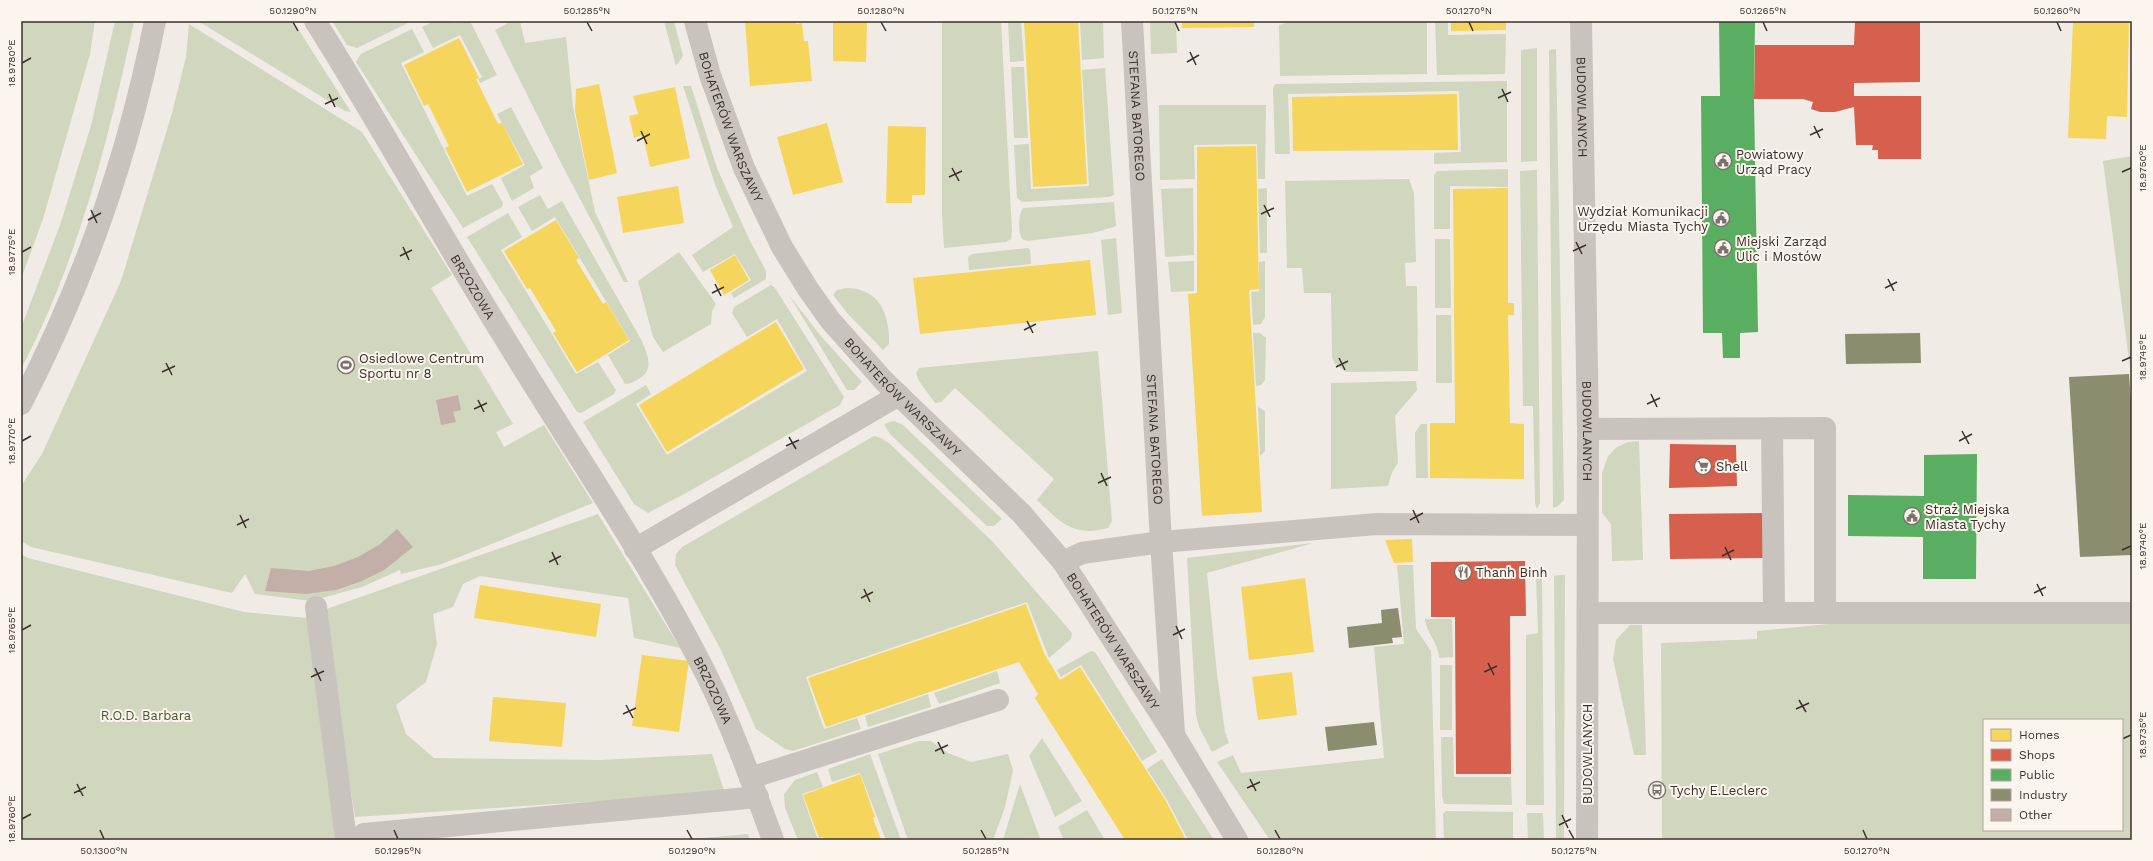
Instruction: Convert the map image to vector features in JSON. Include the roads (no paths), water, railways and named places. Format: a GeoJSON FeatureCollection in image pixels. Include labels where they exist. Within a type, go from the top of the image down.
{"type":"FeatureCollection","features":[{"type":"Feature","properties":{"kind":"street"},"geometry":{"type":"LineString","coordinates":[[21,404],[50,348],[74,292],[94,236],[134,110],[155,21]]}},
{"type":"Feature","properties":{"kind":"street","name":"BRZOZOWA"},"geometry":{"type":"LineString","coordinates":[[315,21],[371,110],[480,299],[635,549],[687,638],[707,677],[754,787],[773,840]]}},
{"type":"Feature","properties":{"kind":"street","name":"BOHATERÓW WARSZAWY"},"geometry":{"type":"LineString","coordinates":[[695,21],[710,75],[744,168],[782,247],[808,289],[830,320],[899,396],[1022,514],[1063,562],[1174,735]]}},
{"type":"Feature","properties":{"kind":"street","name":"STEFANA BATOREGO"},"geometry":{"type":"LineString","coordinates":[[1132,21],[1160,542],[1174,735],[1237,840]]}},
{"type":"Feature","properties":{"kind":"street","name":"BUDOWLANYCH"},"geometry":{"type":"LineString","coordinates":[[1581,21],[1588,429],[1586,525],[1588,613],[1587,840]]}},
{"type":"Feature","properties":{"kind":"street"},"geometry":{"type":"LineString","coordinates":[[635,549],[899,396]]}},
{"type":"Feature","properties":{"kind":"street"},"geometry":{"type":"LineString","coordinates":[[1772,428],[1774,612]]}},
{"type":"Feature","properties":{"kind":"street"},"geometry":{"type":"LineString","coordinates":[[1588,429],[1825,428],[1825,612]]}},
{"type":"Feature","properties":{"kind":"street"},"geometry":{"type":"LineString","coordinates":[[1063,562],[1082,553],[1160,542],[1377,524],[1586,525]]}},
{"type":"Feature","properties":{"kind":"street"},"geometry":{"type":"LineString","coordinates":[[316,607],[355,837],[754,787],[998,700]]}},
{"type":"Feature","properties":{"kind":"street"},"geometry":{"type":"LineString","coordinates":[[1588,613],[2132,613]]}},
{"type":"Feature","properties":{"kind":"place","name":"Powiatowy Urząd Pracy"},"geometry":{"type":"Point","coordinates":[1723,161]}},
{"type":"Feature","properties":{"kind":"place","name":"Wydział Komunikacji Urzędu Miasta Tychy"},"geometry":{"type":"Point","coordinates":[1721,218]}},
{"type":"Feature","properties":{"kind":"place","name":"Miejski Zarząd Ulic i Mostów"},"geometry":{"type":"Point","coordinates":[1723,248]}},
{"type":"Feature","properties":{"kind":"place","name":"Osiedlowe Centrum Sportu nr 8"},"geometry":{"type":"Point","coordinates":[346,365]}},
{"type":"Feature","properties":{"kind":"place","name":"Shell"},"geometry":{"type":"Point","coordinates":[1703,466]}},
{"type":"Feature","properties":{"kind":"place","name":"Straż Miejska Miasta Tychy"},"geometry":{"type":"Point","coordinates":[1912,516]}},
{"type":"Feature","properties":{"kind":"place","name":"Thanh Binh"},"geometry":{"type":"Point","coordinates":[1463,572]}},
{"type":"Feature","properties":{"kind":"place","name":"Tychy E.Leclerc"},"geometry":{"type":"Point","coordinates":[1657,790]}},
{"type":"Feature","properties":{"kind":"park label","name":"R.O.D. Barbara"},"geometry":{"type":"Point","coordinates":[146,715]}}]}
